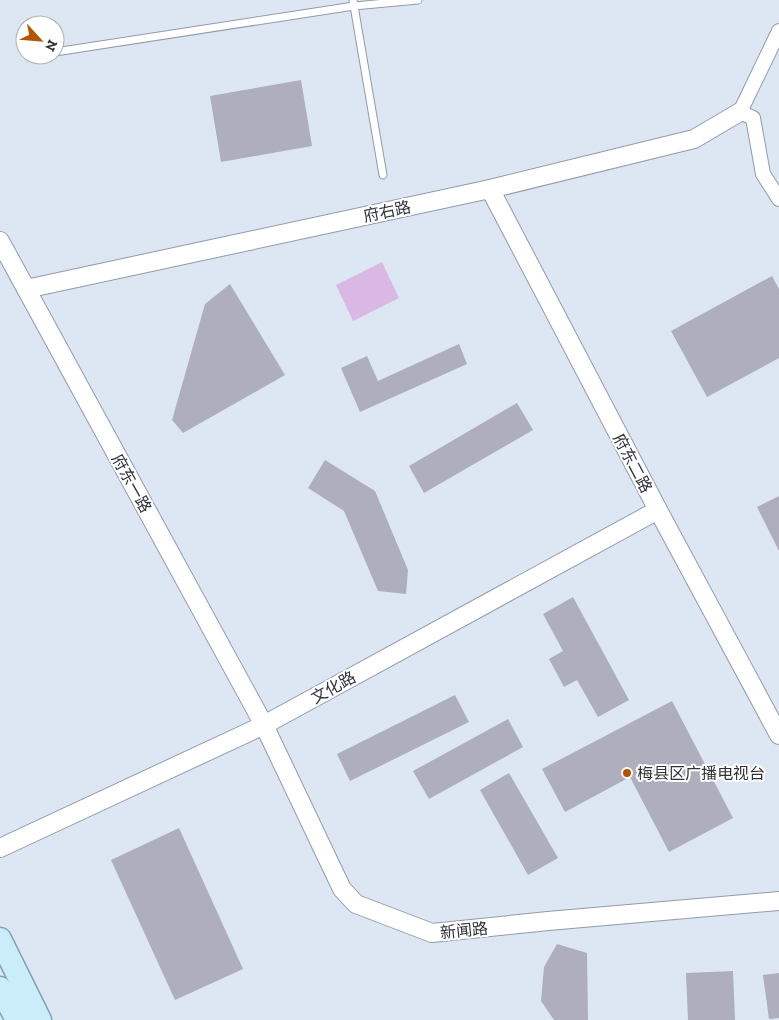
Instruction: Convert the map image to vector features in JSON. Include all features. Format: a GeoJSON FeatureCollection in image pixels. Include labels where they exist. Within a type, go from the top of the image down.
{"type":"FeatureCollection","features":[{"type":"Feature","properties":{"kind":"main road"},"geometry":{"type":"LineString","coordinates":[[0,939],[40,1020]]}},
{"type":"Feature","properties":{"kind":"main road"},"geometry":{"type":"LineString","coordinates":[[0,988],[17,1020]]}},
{"type":"Feature","properties":{"kind":"street"},"geometry":{"type":"LineString","coordinates":[[779,31],[740,112],[754,118],[764,174],[779,200]]}},
{"type":"Feature","properties":{"kind":"street","name":"府右路"},"geometry":{"type":"LineString","coordinates":[[26,289],[490,189],[694,139],[740,112]]}},
{"type":"Feature","properties":{"kind":"street","name":"府东二路"},"geometry":{"type":"LineString","coordinates":[[490,189],[658,510],[779,735]]}},
{"type":"Feature","properties":{"kind":"street","name":"府东一路"},"geometry":{"type":"LineString","coordinates":[[0,241],[264,725]]}},
{"type":"Feature","properties":{"kind":"street","name":"文化路"},"geometry":{"type":"LineString","coordinates":[[0,848],[264,725],[658,510]]}},
{"type":"Feature","properties":{"kind":"street","name":"新闻路"},"geometry":{"type":"LineString","coordinates":[[264,725],[342,889],[356,904],[432,933],[548,921],[779,902]]}},
{"type":"Feature","properties":{"kind":"lane"},"geometry":{"type":"LineString","coordinates":[[65,50],[353,3],[418,0]]}},
{"type":"Feature","properties":{"kind":"lane"},"geometry":{"type":"LineString","coordinates":[[353,3],[384,175]]}},
{"type":"Feature","properties":{"kind":"shaded area"},"geometry":{"type":"Polygon","coordinates":[[[382,262],[399,298],[353,321],[336,285],[382,262]]]}},
{"type":"Feature","properties":{"kind":"building"},"geometry":{"type":"Polygon","coordinates":[[[301,80],[312,146],[221,162],[210,96],[301,80]]]}},
{"type":"Feature","properties":{"kind":"building"},"geometry":{"type":"Polygon","coordinates":[[[772,276],[779,289],[779,358],[707,397],[671,331],[772,276]]]}},
{"type":"Feature","properties":{"kind":"building"},"geometry":{"type":"Polygon","coordinates":[[[230,284],[285,375],[183,433],[172,420],[205,304],[230,284]]]}},
{"type":"Feature","properties":{"kind":"building"},"geometry":{"type":"Polygon","coordinates":[[[459,344],[467,364],[360,412],[341,368],[367,356],[378,381],[459,344]]]}},
{"type":"Feature","properties":{"kind":"building"},"geometry":{"type":"Polygon","coordinates":[[[517,403],[533,430],[424,493],[409,466],[517,403]]]}},
{"type":"Feature","properties":{"kind":"building"},"geometry":{"type":"Polygon","coordinates":[[[325,460],[375,491],[408,570],[406,594],[378,591],[344,511],[308,488],[325,460]]]}},
{"type":"Feature","properties":{"kind":"building"},"geometry":{"type":"Polygon","coordinates":[[[779,496],[779,551],[757,507],[779,496]]]}},
{"type":"Feature","properties":{"kind":"building"},"geometry":{"type":"Polygon","coordinates":[[[573,597],[629,700],[598,717],[577,680],[564,687],[549,659],[563,651],[543,614],[573,597]]]}},
{"type":"Feature","properties":{"kind":"building"},"geometry":{"type":"Polygon","coordinates":[[[455,695],[469,722],[350,781],[337,754],[455,695]]]}},
{"type":"Feature","properties":{"kind":"building","name":"梅县区广播电视台"},"geometry":{"type":"Polygon","coordinates":[[[672,701],[733,818],[669,852],[630,777],[565,812],[542,769],[672,701]]]}},
{"type":"Feature","properties":{"kind":"building"},"geometry":{"type":"Polygon","coordinates":[[[508,719],[523,747],[429,799],[413,771],[508,719]]]}},
{"type":"Feature","properties":{"kind":"building"},"geometry":{"type":"Polygon","coordinates":[[[509,773],[558,858],[528,875],[480,790],[509,773]]]}},
{"type":"Feature","properties":{"kind":"building"},"geometry":{"type":"Polygon","coordinates":[[[179,828],[243,969],[175,1000],[111,860],[179,828]]]}},
{"type":"Feature","properties":{"kind":"building"},"geometry":{"type":"Polygon","coordinates":[[[557,944],[587,953],[588,1020],[554,1020],[541,1001],[544,967],[557,944]]]}},
{"type":"Feature","properties":{"kind":"building"},"geometry":{"type":"Polygon","coordinates":[[[733,971],[735,1020],[688,1020],[686,973],[733,971]]]}},
{"type":"Feature","properties":{"kind":"building"},"geometry":{"type":"Polygon","coordinates":[[[779,973],[779,1018],[769,1019],[763,975],[779,973]]]}},
{"type":"Feature","properties":{"kind":"place","name":"梅县区广播电视台"},"geometry":{"type":"Point","coordinates":[627,773]}}]}
